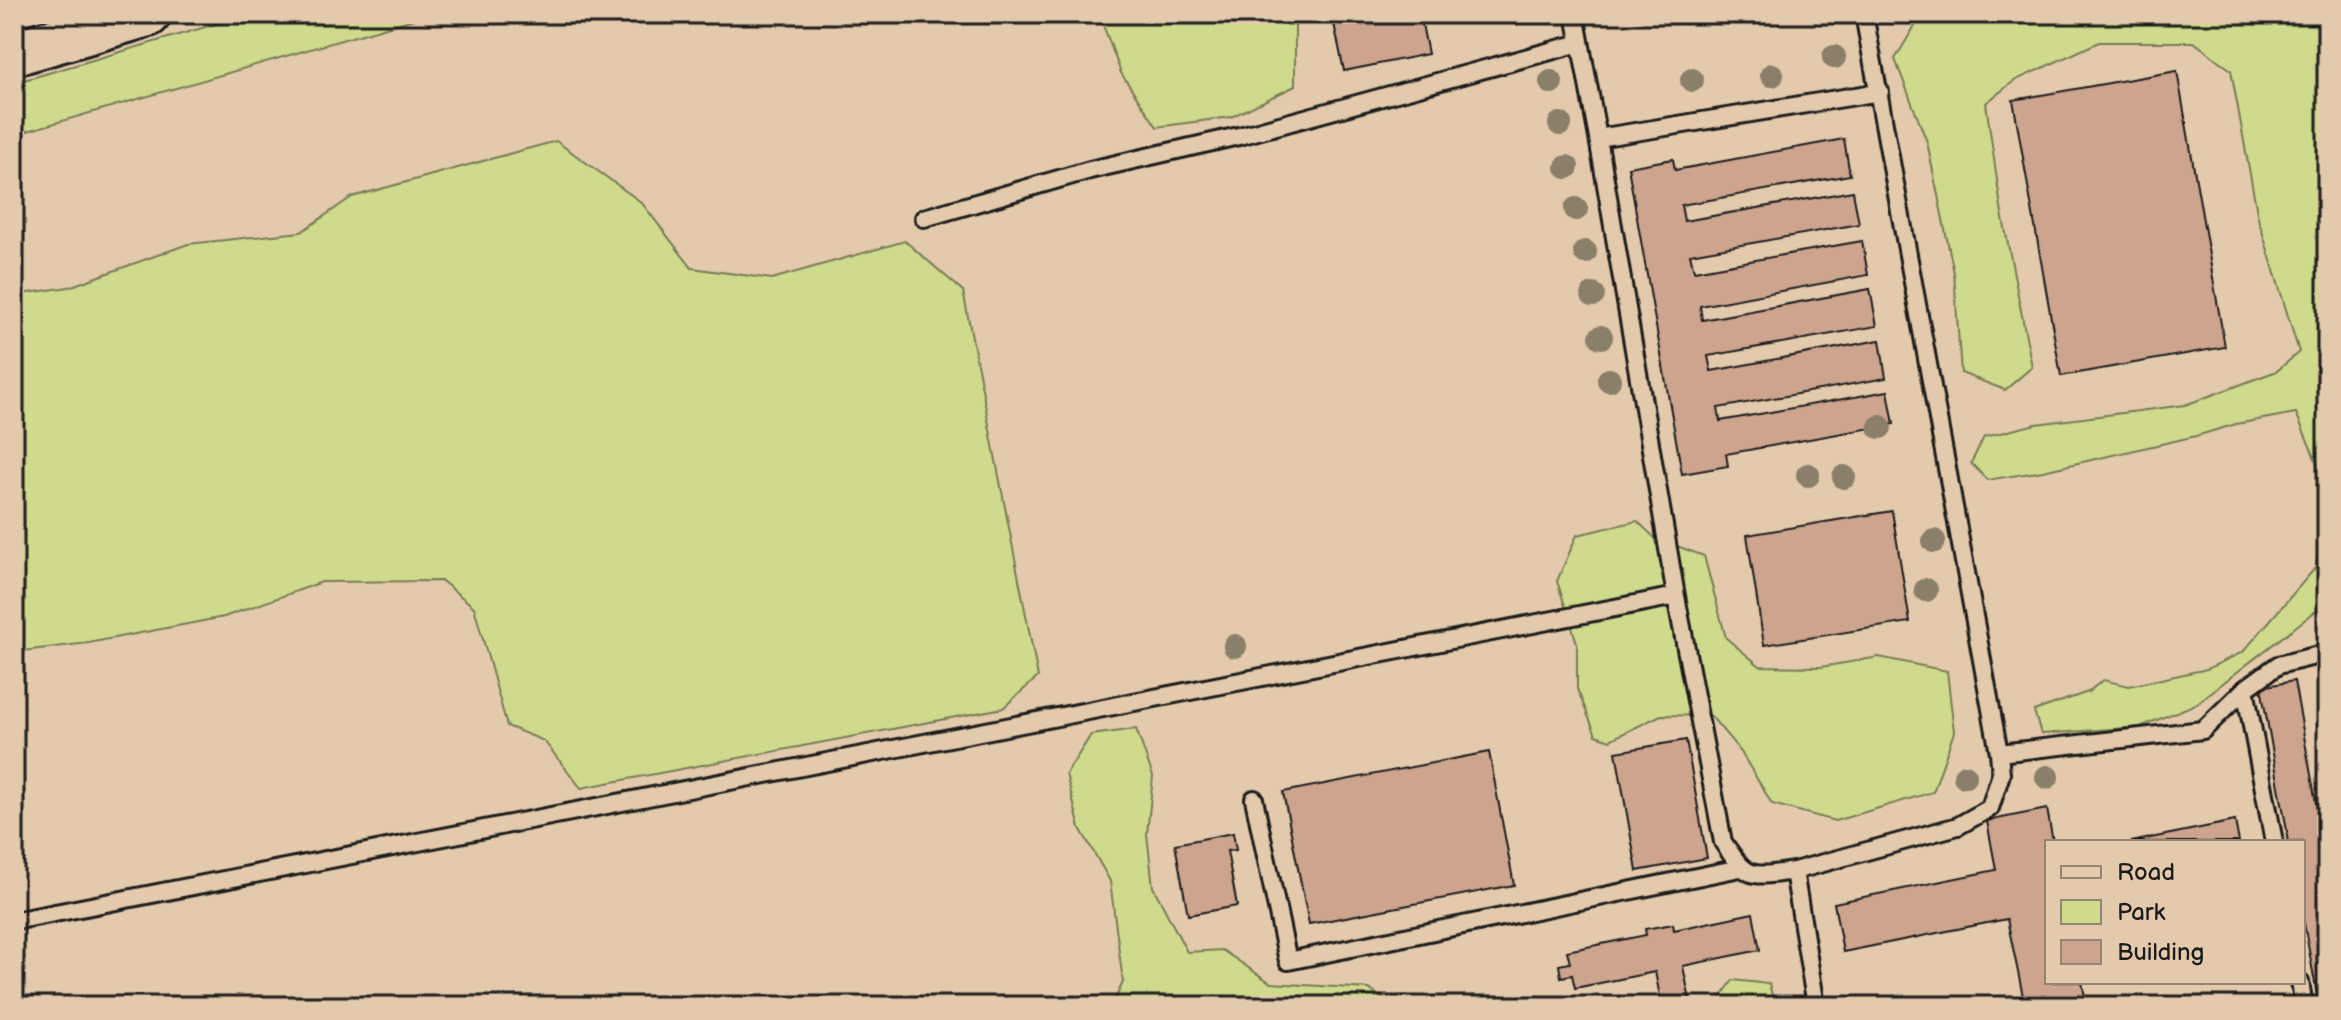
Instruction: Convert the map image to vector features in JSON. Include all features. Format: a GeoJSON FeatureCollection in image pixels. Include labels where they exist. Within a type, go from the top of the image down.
{"type":"FeatureCollection","features":[{"type":"Feature","properties":{"kind":"main road"},"geometry":{"type":"LineString","coordinates":[[14,53],[148,14]]}},
{"type":"Feature","properties":{"kind":"lane"},"geometry":{"type":"LineString","coordinates":[[1575,14],[1676,596],[1723,842],[1740,868]]}},
{"type":"Feature","properties":{"kind":"lane"},"geometry":{"type":"LineString","coordinates":[[1254,799],[1288,961],[1740,868],[1760,875],[1794,871],[1958,826],[1990,808],[2001,774],[1999,753],[1864,14]]}},
{"type":"Feature","properties":{"kind":"lane"},"geometry":{"type":"LineString","coordinates":[[924,218],[1090,170],[1243,135],[1580,43]]}},
{"type":"Feature","properties":{"kind":"lane"},"geometry":{"type":"LineString","coordinates":[[1598,138],[1880,92]]}},
{"type":"Feature","properties":{"kind":"lane"},"geometry":{"type":"LineString","coordinates":[[14,921],[1676,596]]}},
{"type":"Feature","properties":{"kind":"lane"},"geometry":{"type":"LineString","coordinates":[[1999,753],[2203,730],[2245,689],[2278,665],[2327,653]]}},
{"type":"Feature","properties":{"kind":"lane"},"geometry":{"type":"LineString","coordinates":[[2245,689],[2274,840]]}},
{"type":"Feature","properties":{"kind":"lane"},"geometry":{"type":"LineString","coordinates":[[1794,871],[1816,1006]]}},
{"type":"Feature","properties":{"kind":"lane"},"geometry":{"type":"LineString","coordinates":[[2300,984],[2304,1006]]}},
{"type":"Feature","properties":{"kind":"green space"},"geometry":{"type":"Polygon","coordinates":[[[250,14],[431,14],[14,135],[14,83],[250,14]]]}},
{"type":"Feature","properties":{"kind":"green space"},"geometry":{"type":"Polygon","coordinates":[[[1099,14],[1295,14],[1295,86],[1231,117],[1157,127],[1121,73],[1099,14]]]}},
{"type":"Feature","properties":{"kind":"green space"},"geometry":{"type":"Polygon","coordinates":[[[1922,14],[2327,14],[2327,608],[2321,607],[2196,704],[2140,727],[2041,734],[2034,711],[2088,692],[2103,680],[2129,686],[2207,669],[2243,652],[2316,567],[2325,482],[2296,413],[2236,424],[2043,471],[1987,480],[1971,463],[1984,437],[2036,424],[2185,405],[2277,371],[2299,352],[2258,218],[2231,70],[2194,42],[2099,42],[2014,81],[1986,103],[2001,208],[2032,367],[2005,390],[1961,373],[1954,273],[1927,142],[1895,59],[1922,14]]]}},
{"type":"Feature","properties":{"kind":"green space"},"geometry":{"type":"Polygon","coordinates":[[[556,141],[641,202],[692,268],[772,279],[905,241],[963,291],[1038,677],[1003,708],[581,788],[544,741],[507,726],[474,607],[442,581],[322,582],[224,617],[88,643],[14,652],[14,295],[69,287],[188,244],[301,232],[352,197],[556,141]]]}},
{"type":"Feature","properties":{"kind":"green space"},"geometry":{"type":"Polygon","coordinates":[[[1637,521],[1655,538],[1704,556],[1726,638],[1760,666],[1821,667],[1879,657],[1947,671],[1954,732],[1933,792],[1835,821],[1772,804],[1741,752],[1711,716],[1661,715],[1610,740],[1596,735],[1577,689],[1577,643],[1557,581],[1577,535],[1637,521]]]}},
{"type":"Feature","properties":{"kind":"green space"},"geometry":{"type":"Polygon","coordinates":[[[1136,729],[1153,776],[1147,834],[1153,887],[1187,952],[1222,950],[1271,983],[1369,989],[1393,1006],[1112,1006],[1123,982],[1110,881],[1080,828],[1066,774],[1091,735],[1136,729]]]}},
{"type":"Feature","properties":{"kind":"green space"},"geometry":{"type":"Polygon","coordinates":[[[1733,980],[1769,984],[1775,1006],[1715,1006],[1733,980]]]}},
{"type":"Feature","properties":{"kind":"building"},"geometry":{"type":"Polygon","coordinates":[[[1332,14],[1420,14],[1428,54],[1344,71],[1332,14]]]}},
{"type":"Feature","properties":{"kind":"building"},"geometry":{"type":"Polygon","coordinates":[[[2177,71],[2225,347],[2061,376],[2013,100],[2177,71]]]}},
{"type":"Feature","properties":{"kind":"building"},"geometry":{"type":"Polygon","coordinates":[[[1844,139],[1850,175],[1681,205],[1684,221],[1853,191],[1859,224],[1690,254],[1694,271],[1862,241],[1868,275],[1700,306],[1702,320],[1870,289],[1877,326],[1708,356],[1711,371],[1880,340],[1886,378],[1718,408],[1720,421],[1888,391],[1894,424],[1726,454],[1728,466],[1682,474],[1628,167],[1673,159],[1675,170],[1844,139]]]}},
{"type":"Feature","properties":{"kind":"building"},"geometry":{"type":"Polygon","coordinates":[[[1892,511],[1910,622],[1764,645],[1747,535],[1892,511]]]}},
{"type":"Feature","properties":{"kind":"building"},"geometry":{"type":"Polygon","coordinates":[[[2294,681],[2327,863],[2327,1003],[2319,1005],[2305,929],[2305,840],[2289,840],[2261,687],[2294,681]]]}},
{"type":"Feature","properties":{"kind":"building"},"geometry":{"type":"Polygon","coordinates":[[[1686,740],[1707,858],[1637,871],[1616,752],[1686,740]]]}},
{"type":"Feature","properties":{"kind":"building"},"geometry":{"type":"Polygon","coordinates":[[[1489,752],[1514,885],[1309,924],[1283,792],[1489,752]]]}},
{"type":"Feature","properties":{"kind":"building"},"geometry":{"type":"Polygon","coordinates":[[[2047,809],[2053,840],[2045,840],[2045,984],[2082,984],[2087,1006],[2025,1006],[2007,919],[1843,952],[1834,903],[1996,870],[1987,821],[2047,809]]]}},
{"type":"Feature","properties":{"kind":"building"},"geometry":{"type":"Polygon","coordinates":[[[2235,821],[2239,840],[2141,840],[2235,821]]]}},
{"type":"Feature","properties":{"kind":"building"},"geometry":{"type":"Polygon","coordinates":[[[1233,833],[1236,850],[1227,851],[1237,906],[1188,915],[1175,844],[1233,833]]]}},
{"type":"Feature","properties":{"kind":"building"},"geometry":{"type":"Polygon","coordinates":[[[1753,913],[1760,950],[1683,966],[1691,1005],[1662,1006],[1655,972],[1575,988],[1572,975],[1561,977],[1559,965],[1570,963],[1567,951],[1646,935],[1645,929],[1673,924],[1674,930],[1753,913]]]}}]}
